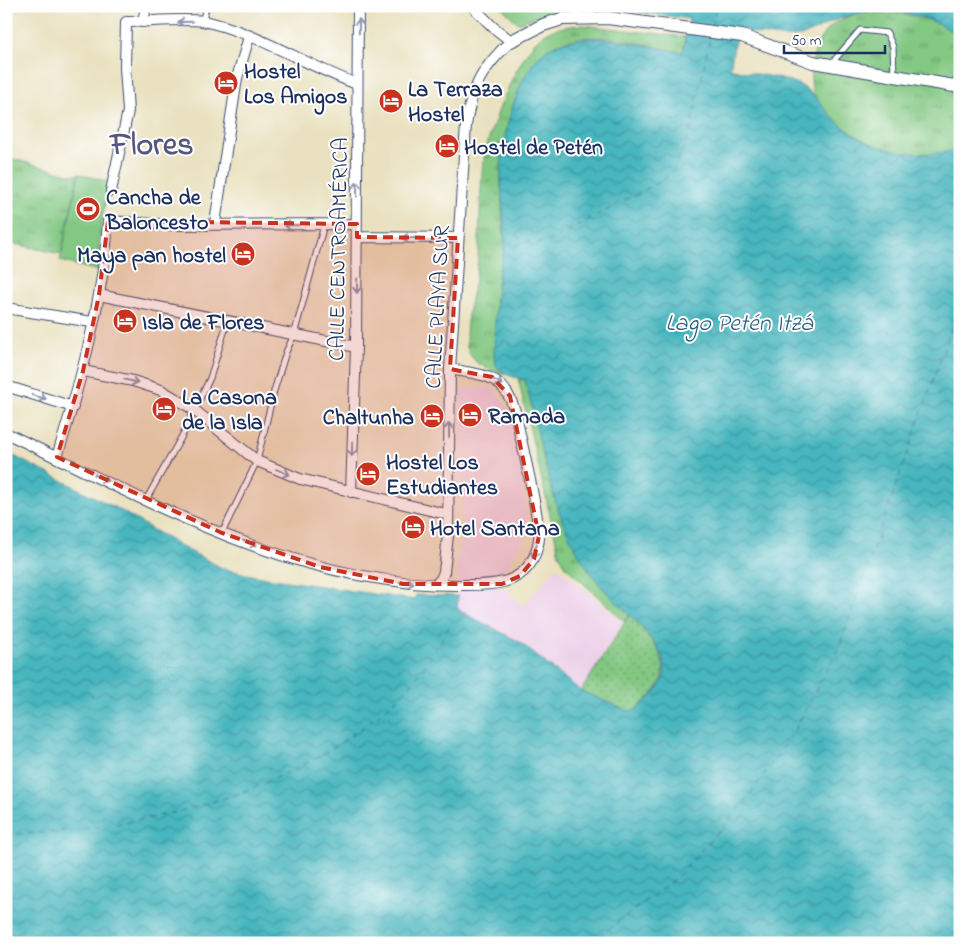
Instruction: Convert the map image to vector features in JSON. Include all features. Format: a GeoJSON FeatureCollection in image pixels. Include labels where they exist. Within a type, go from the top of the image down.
{"type":"FeatureCollection","features":[{"type":"Feature","properties":{"kind":"street"},"geometry":{"type":"LineString","coordinates":[[143,22],[146,6]]}},
{"type":"Feature","properties":{"kind":"street","name":"CALLE CENTROAMÉRICA"},"geometry":{"type":"LineString","coordinates":[[350,492],[356,347],[358,6]]}},
{"type":"Feature","properties":{"kind":"street"},"geometry":{"type":"LineString","coordinates":[[472,6],[493,28],[511,41],[543,25],[562,19],[584,17],[690,28],[742,36],[814,62],[960,87]]}},
{"type":"Feature","properties":{"kind":"street"},"geometry":{"type":"LineString","coordinates":[[111,191],[128,111],[125,68],[126,22],[202,21],[249,36],[329,74],[357,84]]}},
{"type":"Feature","properties":{"kind":"street"},"geometry":{"type":"LineString","coordinates":[[215,224],[237,78],[249,36]]}},
{"type":"Feature","properties":{"kind":"street","name":"CALLE PLAYA SUR"},"geometry":{"type":"LineString","coordinates":[[435,585],[441,579],[444,572],[448,535],[446,514],[450,370],[466,125],[470,96],[480,74],[511,41]]}},
{"type":"Feature","properties":{"kind":"street"},"geometry":{"type":"LineString","coordinates":[[57,457],[83,371],[106,263],[108,221],[171,225],[357,224]]}},
{"type":"Feature","properties":{"kind":"street"},"geometry":{"type":"LineString","coordinates":[[357,237],[458,238]]}},
{"type":"Feature","properties":{"kind":"street"},"geometry":{"type":"LineString","coordinates":[[99,295],[356,347]]}},
{"type":"Feature","properties":{"kind":"street"},"geometry":{"type":"LineString","coordinates":[[6,308],[92,322]]}},
{"type":"Feature","properties":{"kind":"street"},"geometry":{"type":"LineString","coordinates":[[6,433],[146,500],[222,533],[320,567],[403,584],[502,584],[520,576],[534,559],[539,536],[510,396],[503,385],[492,377],[450,370]]}},
{"type":"Feature","properties":{"kind":"street"},"geometry":{"type":"LineString","coordinates":[[83,371],[133,381],[161,390],[194,409],[257,461],[300,479],[446,514]]}},
{"type":"Feature","properties":{"kind":"street"},"geometry":{"type":"LineString","coordinates":[[6,386],[73,407]]}},
{"type":"Feature","properties":{"kind":"lane"},"geometry":{"type":"LineString","coordinates":[[202,21],[207,6]]}},
{"type":"Feature","properties":{"kind":"lane"},"geometry":{"type":"LineString","coordinates":[[830,65],[860,30],[887,33],[893,47],[894,76]]}},
{"type":"Feature","properties":{"kind":"lane"},"geometry":{"type":"LineString","coordinates":[[222,533],[257,461],[274,390],[286,352],[294,335],[324,225]]}},
{"type":"Feature","properties":{"kind":"lane"},"geometry":{"type":"LineString","coordinates":[[146,500],[182,436],[210,378],[228,320]]}},
{"type":"Feature","properties":{"kind":"highlighted area"},"geometry":{"type":"Polygon","coordinates":[[[108,221],[357,224],[357,237],[458,238],[450,369],[492,377],[510,396],[539,536],[534,559],[520,576],[502,584],[403,584],[320,567],[222,533],[57,457],[83,371],[99,295],[108,221]]]}},
{"type":"Feature","properties":{"kind":"shaded area"},"geometry":{"type":"Polygon","coordinates":[[[492,387],[506,404],[519,457],[528,527],[524,540],[497,582],[523,606],[557,567],[623,622],[581,691],[518,641],[460,611],[457,607],[457,567],[463,523],[460,389],[492,387]]]}},
{"type":"Feature","properties":{"kind":"green space"},"geometry":{"type":"Polygon","coordinates":[[[500,6],[583,6],[556,10],[518,23],[500,6]]]}},
{"type":"Feature","properties":{"kind":"green space"},"geometry":{"type":"Polygon","coordinates":[[[862,12],[901,14],[925,19],[949,29],[960,37],[960,149],[926,154],[908,154],[891,151],[869,143],[848,131],[822,106],[813,92],[811,83],[815,49],[824,34],[836,23],[862,12]]]}},
{"type":"Feature","properties":{"kind":"green space"},"geometry":{"type":"Polygon","coordinates":[[[583,25],[685,37],[683,53],[634,42],[600,37],[568,40],[553,46],[541,55],[530,68],[521,84],[509,120],[501,171],[504,246],[497,287],[496,367],[504,374],[478,363],[471,356],[467,348],[468,313],[477,267],[483,164],[497,114],[514,75],[533,44],[552,30],[567,26],[583,25]]]}},
{"type":"Feature","properties":{"kind":"green space"},"geometry":{"type":"Polygon","coordinates":[[[6,157],[72,175],[79,174],[61,254],[6,242],[6,157]]]}},
{"type":"Feature","properties":{"kind":"green space","name":"Cancha de Baloncesto"},"geometry":{"type":"Polygon","coordinates":[[[79,174],[107,181],[108,184],[100,233],[98,271],[60,261],[79,174]]]}},
{"type":"Feature","properties":{"kind":"green space"},"geometry":{"type":"Polygon","coordinates":[[[518,378],[525,380],[591,573],[608,594],[630,614],[625,622],[566,567],[559,554],[518,378]]]}},
{"type":"Feature","properties":{"kind":"green space"},"geometry":{"type":"Polygon","coordinates":[[[630,614],[658,652],[663,674],[659,685],[650,697],[635,710],[628,711],[581,691],[630,614]]]}},
{"type":"Feature","properties":{"kind":"water","name":"Lago Petén Itzá"},"geometry":{"type":"Polygon","coordinates":[[[599,6],[960,6],[960,37],[948,28],[934,22],[904,13],[889,11],[858,13],[797,37],[771,36],[737,30],[730,68],[800,85],[811,93],[841,125],[868,142],[882,148],[913,153],[944,152],[960,149],[960,943],[6,943],[6,452],[120,510],[180,546],[224,569],[260,577],[414,600],[416,595],[458,596],[457,607],[460,611],[518,641],[581,691],[628,711],[635,710],[640,706],[660,685],[663,678],[664,664],[656,645],[593,576],[573,544],[564,525],[550,484],[525,380],[510,376],[502,371],[498,368],[494,358],[497,288],[505,244],[501,178],[502,153],[515,98],[532,65],[543,53],[556,45],[588,39],[619,41],[683,52],[689,19],[599,6]]]}},
{"type":"Feature","properties":{"kind":"ferry route"},"geometry":{"type":"LineString","coordinates":[[712,27],[716,6]]}},
{"type":"Feature","properties":{"kind":"ferry route"},"geometry":{"type":"LineString","coordinates":[[516,235],[525,241],[545,243],[659,182],[673,171],[690,133],[710,38]]}},
{"type":"Feature","properties":{"kind":"ferry route"},"geometry":{"type":"LineString","coordinates":[[590,943],[676,878],[742,806],[794,731],[839,647],[960,304]]}},
{"type":"Feature","properties":{"kind":"ferry route"},"geometry":{"type":"LineString","coordinates":[[6,835],[113,825],[166,814],[217,800],[267,782],[315,758],[360,729],[401,695],[422,670],[451,624]]}},
{"type":"Feature","properties":{"kind":"place","name":"Hostel Los Amigos"},"geometry":{"type":"Point","coordinates":[226,83]}},
{"type":"Feature","properties":{"kind":"place","name":"La Terraza Hostel"},"geometry":{"type":"Point","coordinates":[391,101]}},
{"type":"Feature","properties":{"kind":"place","name":"Hostel de Petén"},"geometry":{"type":"Point","coordinates":[447,146]}},
{"type":"Feature","properties":{"kind":"place","name":"Cancha de Baloncesto"},"geometry":{"type":"Point","coordinates":[88,209]}},
{"type":"Feature","properties":{"kind":"place","name":"Maya pan hostel"},"geometry":{"type":"Point","coordinates":[243,254]}},
{"type":"Feature","properties":{"kind":"place","name":"Isla de Flores"},"geometry":{"type":"Point","coordinates":[125,321]}},
{"type":"Feature","properties":{"kind":"place","name":"La Casona de la Isla"},"geometry":{"type":"Point","coordinates":[164,409]}},
{"type":"Feature","properties":{"kind":"place","name":"Ramada"},"geometry":{"type":"Point","coordinates":[470,415]}},
{"type":"Feature","properties":{"kind":"place","name":"Chaltunha"},"geometry":{"type":"Point","coordinates":[432,416]}},
{"type":"Feature","properties":{"kind":"place","name":"Hostel Los Estudiantes"},"geometry":{"type":"Point","coordinates":[368,474]}},
{"type":"Feature","properties":{"kind":"place","name":"Hotel Santana"},"geometry":{"type":"Point","coordinates":[413,527]}},
{"type":"Feature","properties":{"kind":"district","name":"Flores"},"geometry":{"type":"Point","coordinates":[152,143]}}]}
